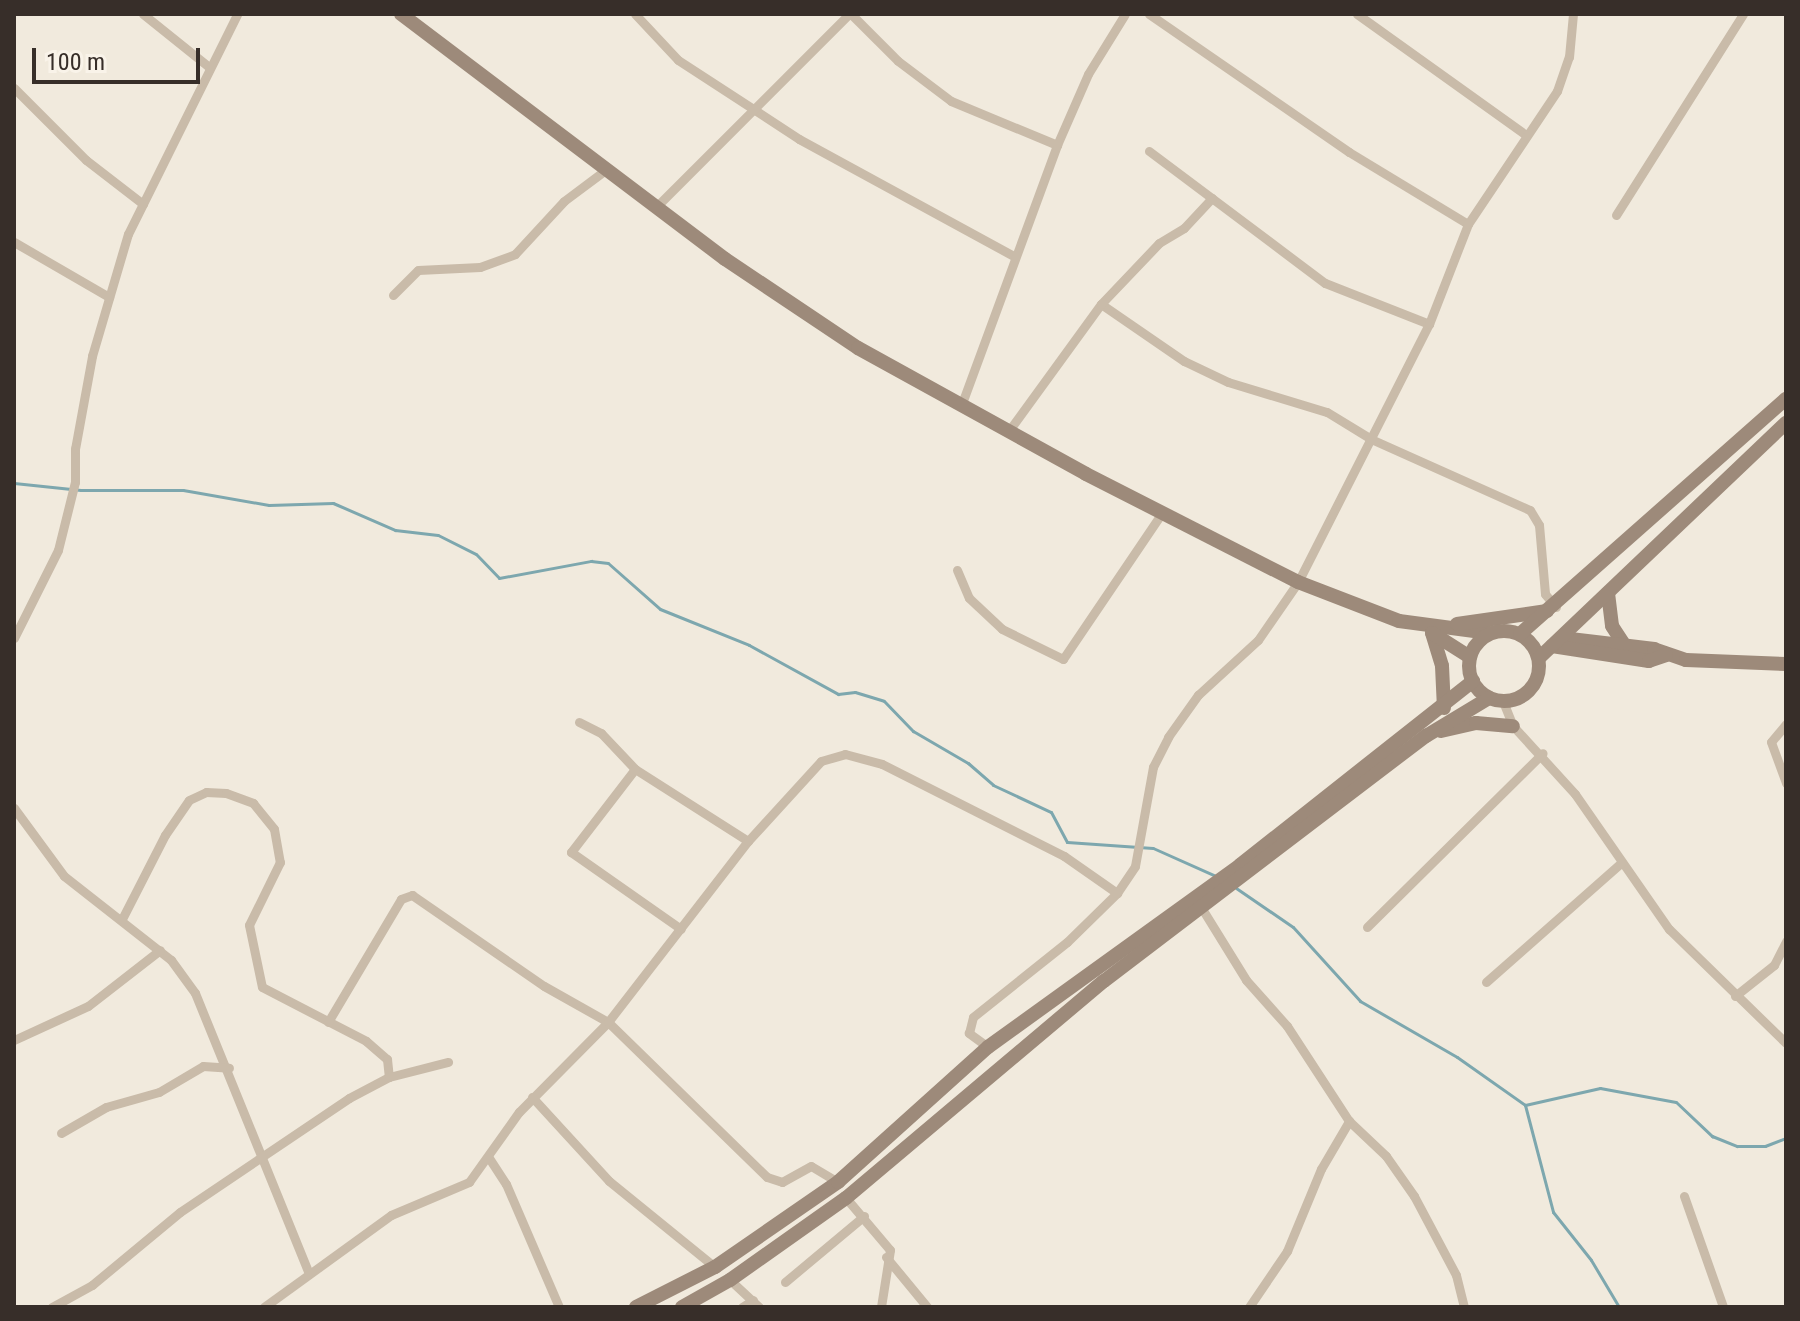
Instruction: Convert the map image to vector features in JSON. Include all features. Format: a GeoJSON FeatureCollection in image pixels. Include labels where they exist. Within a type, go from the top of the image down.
{"type":"FeatureCollection","features":[{"type":"Feature","properties":{"kind":"main road"},"geometry":{"type":"LineString","coordinates":[[401,14],[821,326],[1008,432],[1298,582],[1431,629],[1520,634],[1554,609],[1786,399]]}},
{"type":"Feature","properties":{"kind":"main road"},"geometry":{"type":"LineString","coordinates":[[1489,633],[1470,657],[1473,681],[1489,698],[1504,704],[1535,684],[1539,658],[1786,423]]}},
{"type":"Feature","properties":{"kind":"main road"},"geometry":{"type":"LineString","coordinates":[[1608,593],[1612,626],[1625,646]]}},
{"type":"Feature","properties":{"kind":"main road"},"geometry":{"type":"LineString","coordinates":[[1431,629],[1554,609]]}},
{"type":"Feature","properties":{"kind":"main road"},"geometry":{"type":"LineString","coordinates":[[1431,629],[1470,657]]}},
{"type":"Feature","properties":{"kind":"main road"},"geometry":{"type":"LineString","coordinates":[[1431,629],[1442,666],[1444,708]]}},
{"type":"Feature","properties":{"kind":"main road"},"geometry":{"type":"LineString","coordinates":[[1520,634],[1539,658]]}},
{"type":"Feature","properties":{"kind":"main road"},"geometry":{"type":"LineString","coordinates":[[1557,642],[1625,646],[1737,664],[1786,664]]}},
{"type":"Feature","properties":{"kind":"main road"},"geometry":{"type":"LineString","coordinates":[[1557,642],[1649,661],[1666,655]]}},
{"type":"Feature","properties":{"kind":"main road"},"geometry":{"type":"LineString","coordinates":[[682,1307],[730,1280],[846,1198],[1006,1061],[1444,708],[1473,681]]}},
{"type":"Feature","properties":{"kind":"main road"},"geometry":{"type":"LineString","coordinates":[[1241,871],[1426,736],[1489,698]]}},
{"type":"Feature","properties":{"kind":"main road"},"geometry":{"type":"LineString","coordinates":[[1426,736],[1476,723],[1513,726]]}},
{"type":"Feature","properties":{"kind":"main road"},"geometry":{"type":"LineString","coordinates":[[636,1307],[715,1267],[838,1182],[988,1047],[1200,903]]}},
{"type":"Feature","properties":{"kind":"street"},"geometry":{"type":"LineString","coordinates":[[143,14],[208,66]]}},
{"type":"Feature","properties":{"kind":"street"},"geometry":{"type":"LineString","coordinates":[[14,638],[51,571],[71,500],[79,423],[109,297],[143,204],[196,105],[208,66],[237,14]]}},
{"type":"Feature","properties":{"kind":"street"},"geometry":{"type":"LineString","coordinates":[[635,14],[678,60],[755,106],[799,139],[1015,257]]}},
{"type":"Feature","properties":{"kind":"street"},"geometry":{"type":"LineString","coordinates":[[657,206],[850,14],[898,61],[951,101],[1057,145]]}},
{"type":"Feature","properties":{"kind":"street"},"geometry":{"type":"LineString","coordinates":[[961,406],[1057,145],[1088,74],[1125,14]]}},
{"type":"Feature","properties":{"kind":"street"},"geometry":{"type":"LineString","coordinates":[[1149,14],[1349,152],[1468,224]]}},
{"type":"Feature","properties":{"kind":"street"},"geometry":{"type":"LineString","coordinates":[[1357,14],[1526,135]]}},
{"type":"Feature","properties":{"kind":"street"},"geometry":{"type":"LineString","coordinates":[[988,1047],[969,1033],[973,1017],[1067,942],[1117,893],[1135,866],[1153,767],[1168,737],[1198,695],[1258,640],[1298,582],[1429,324],[1468,224],[1565,72],[1573,14]]}},
{"type":"Feature","properties":{"kind":"street"},"geometry":{"type":"LineString","coordinates":[[1616,215],[1743,14]]}},
{"type":"Feature","properties":{"kind":"street"},"geometry":{"type":"LineString","coordinates":[[14,88],[86,160],[143,204]]}},
{"type":"Feature","properties":{"kind":"street"},"geometry":{"type":"LineString","coordinates":[[1149,151],[1325,283],[1429,324]]}},
{"type":"Feature","properties":{"kind":"street"},"geometry":{"type":"LineString","coordinates":[[393,295],[418,270],[480,267],[515,254],[564,201],[607,169]]}},
{"type":"Feature","properties":{"kind":"street"},"geometry":{"type":"LineString","coordinates":[[1008,432],[1101,304],[1159,243],[1184,228],[1212,198]]}},
{"type":"Feature","properties":{"kind":"street"},"geometry":{"type":"LineString","coordinates":[[14,242],[109,297]]}},
{"type":"Feature","properties":{"kind":"street"},"geometry":{"type":"LineString","coordinates":[[1101,304],[1184,361],[1228,382],[1327,412],[1371,439],[1530,510],[1539,525],[1545,594],[1554,609]]}},
{"type":"Feature","properties":{"kind":"street"},"geometry":{"type":"LineString","coordinates":[[957,570],[969,598],[1002,629],[1063,659],[1162,513]]}},
{"type":"Feature","properties":{"kind":"street"},"geometry":{"type":"LineString","coordinates":[[1504,704],[1513,726],[1543,753],[1669,929],[1786,1043]]}},
{"type":"Feature","properties":{"kind":"street"},"geometry":{"type":"LineString","coordinates":[[579,722],[601,733],[635,769],[748,841]]}},
{"type":"Feature","properties":{"kind":"street"},"geometry":{"type":"LineString","coordinates":[[1786,724],[1771,742],[1786,783]]}},
{"type":"Feature","properties":{"kind":"street"},"geometry":{"type":"LineString","coordinates":[[1367,927],[1543,753]]}},
{"type":"Feature","properties":{"kind":"street"},"geometry":{"type":"LineString","coordinates":[[264,1307],[391,1215],[453,1192],[489,1158],[532,1097],[608,1022],[748,841],[821,761],[858,755],[1064,856],[1117,893]]}},
{"type":"Feature","properties":{"kind":"street"},"geometry":{"type":"LineString","coordinates":[[635,769],[571,852],[681,929]]}},
{"type":"Feature","properties":{"kind":"street"},"geometry":{"type":"LineString","coordinates":[[122,919],[165,835],[189,800],[206,792],[226,793],[253,803],[274,829],[280,862],[249,925],[260,983],[380,1051],[390,1067],[389,1077]]}},
{"type":"Feature","properties":{"kind":"street"},"geometry":{"type":"LineString","coordinates":[[14,808],[64,876],[160,950],[195,993],[229,1068],[261,1161],[309,1274]]}},
{"type":"Feature","properties":{"kind":"street"},"geometry":{"type":"LineString","coordinates":[[1486,982],[1621,863]]}},
{"type":"Feature","properties":{"kind":"street"},"geometry":{"type":"LineString","coordinates":[[328,1022],[401,899],[412,895],[544,986],[608,1022],[767,1177],[782,1182],[811,1166],[838,1182]]}},
{"type":"Feature","properties":{"kind":"street"},"geometry":{"type":"LineString","coordinates":[[1200,903],[1246,980],[1295,1037],[1349,1121],[1386,1156],[1414,1196],[1456,1275],[1464,1307]]}},
{"type":"Feature","properties":{"kind":"street"},"geometry":{"type":"LineString","coordinates":[[1735,996],[1774,965],[1786,941]]}},
{"type":"Feature","properties":{"kind":"street"},"geometry":{"type":"LineString","coordinates":[[14,1040],[88,1006],[160,950]]}},
{"type":"Feature","properties":{"kind":"street"},"geometry":{"type":"LineString","coordinates":[[52,1307],[116,1267],[180,1212],[261,1161],[314,1121],[389,1077],[448,1062]]}},
{"type":"Feature","properties":{"kind":"street"},"geometry":{"type":"LineString","coordinates":[[61,1133],[106,1107],[159,1092],[203,1066],[229,1068]]}},
{"type":"Feature","properties":{"kind":"street"},"geometry":{"type":"LineString","coordinates":[[532,1097],[609,1181],[715,1267]]}},
{"type":"Feature","properties":{"kind":"street"},"geometry":{"type":"LineString","coordinates":[[1249,1307],[1287,1251],[1321,1169],[1349,1121]]}},
{"type":"Feature","properties":{"kind":"street"},"geometry":{"type":"LineString","coordinates":[[489,1158],[506,1184],[559,1307]]}},
{"type":"Feature","properties":{"kind":"street"},"geometry":{"type":"LineString","coordinates":[[1684,1196],[1723,1307]]}},
{"type":"Feature","properties":{"kind":"street"},"geometry":{"type":"LineString","coordinates":[[846,1198],[890,1250],[886,1256],[881,1307]]}},
{"type":"Feature","properties":{"kind":"street"},"geometry":{"type":"LineString","coordinates":[[785,1282],[864,1216]]}},
{"type":"Feature","properties":{"kind":"street"},"geometry":{"type":"LineString","coordinates":[[886,1256],[927,1307]]}},
{"type":"Feature","properties":{"kind":"street"},"geometry":{"type":"LineString","coordinates":[[730,1280],[756,1303]]}},
{"type":"Feature","properties":{"kind":"street"},"geometry":{"type":"LineString","coordinates":[[742,1307],[756,1303]]}},
{"type":"Feature","properties":{"kind":"waterway"},"geometry":{"type":"LineString","coordinates":[[14,483],[81,490],[183,490],[269,505],[333,503],[395,530],[438,535],[476,554],[499,578],[591,561],[608,563],[660,609],[749,645],[838,694],[855,692],[884,701],[913,731],[968,763],[993,785],[1051,812],[1067,842],[1153,848],[1216,876]]}},
{"type":"Feature","properties":{"kind":"waterway"},"geometry":{"type":"LineString","coordinates":[[1236,888],[1293,927],[1360,1001],[1457,1057],[1525,1105],[1600,1088],[1676,1102],[1712,1136],[1737,1146],[1765,1146],[1786,1138]]}},
{"type":"Feature","properties":{"kind":"waterway"},"geometry":{"type":"LineString","coordinates":[[1525,1105],[1553,1212],[1591,1260],[1619,1307]]}}]}
